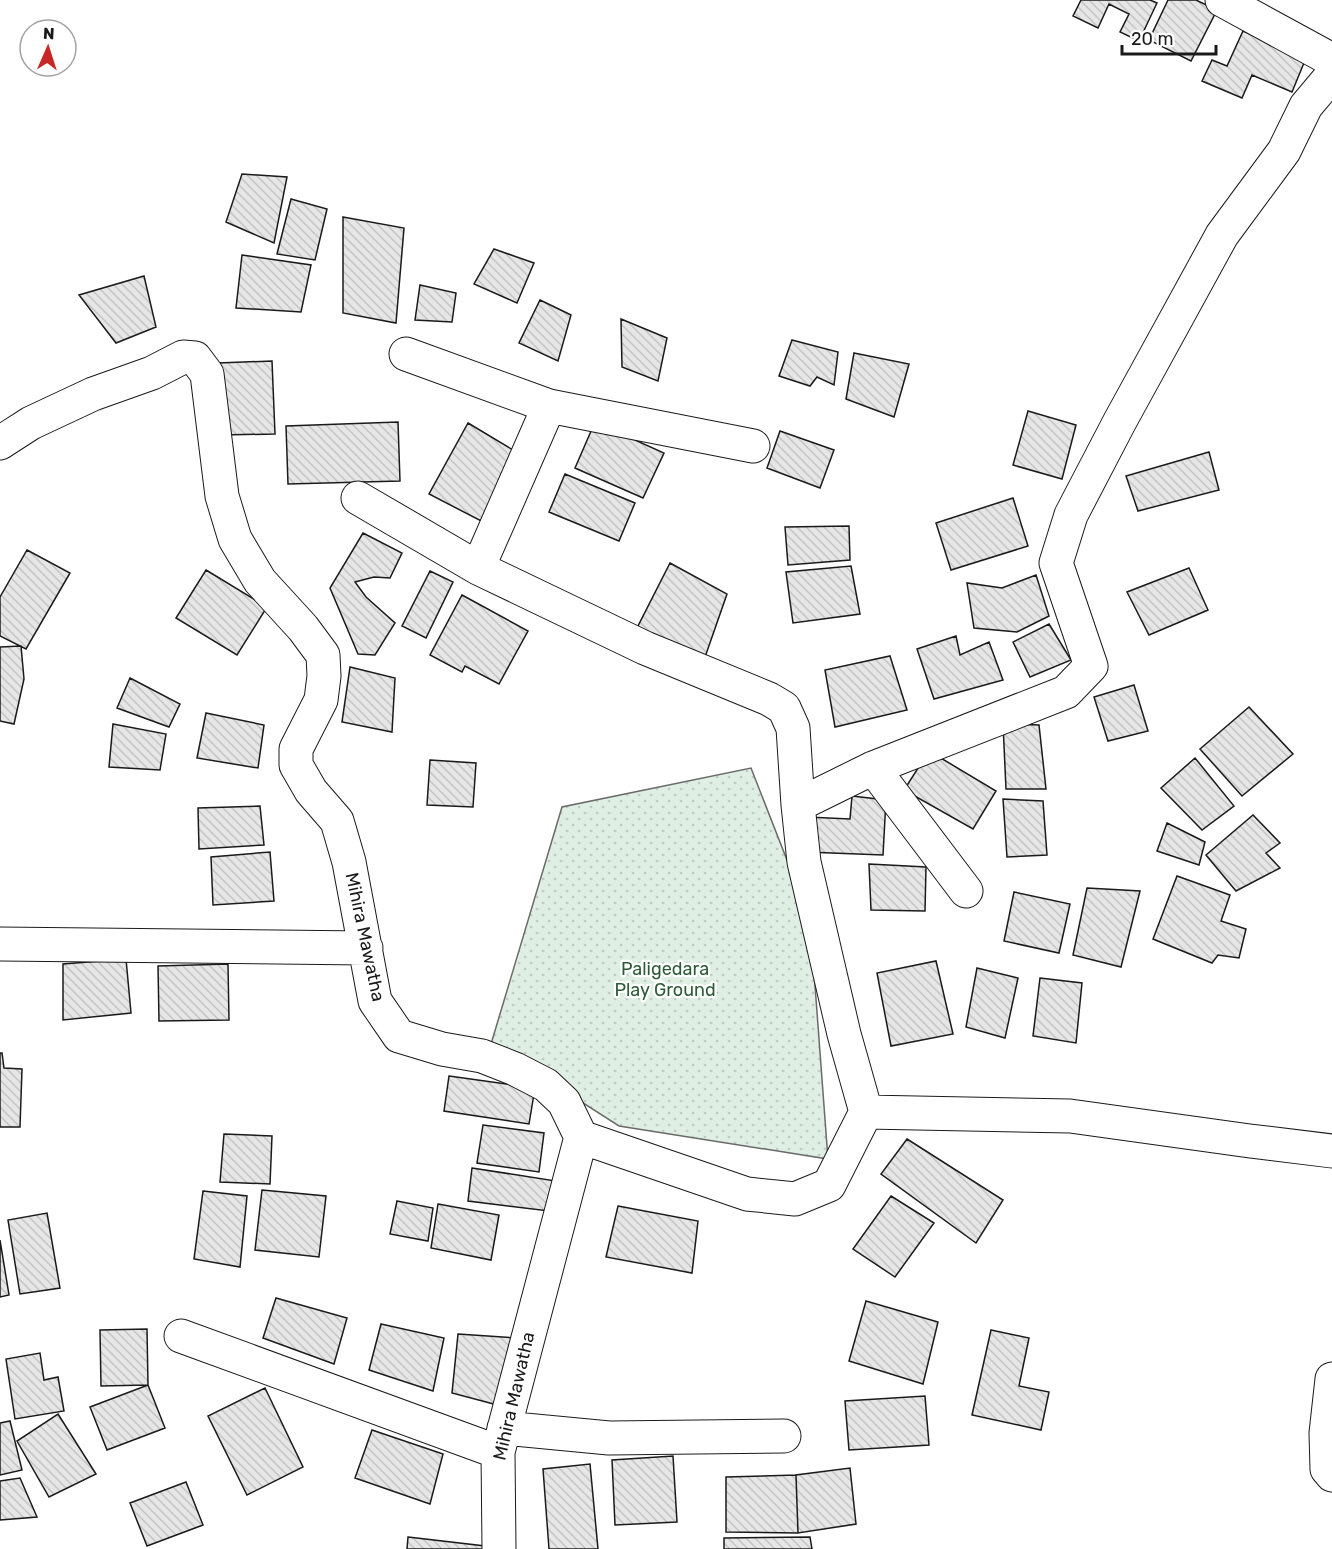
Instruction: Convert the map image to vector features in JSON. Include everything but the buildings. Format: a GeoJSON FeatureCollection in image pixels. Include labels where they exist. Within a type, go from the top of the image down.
{"type":"FeatureCollection","features":[{"type":"Feature","properties":{"kind":"street"},"geometry":{"type":"LineString","coordinates":[[1222,0],[1332,60]]}},
{"type":"Feature","properties":{"kind":"street"},"geometry":{"type":"LineString","coordinates":[[798,805],[873,768],[1066,692],[1091,666],[1056,563],[1071,515],[1222,235],[1284,151],[1306,106],[1332,75]]}},
{"type":"Feature","properties":{"kind":"street"},"geometry":{"type":"LineString","coordinates":[[406,354],[549,406],[753,446]]}},
{"type":"Feature","properties":{"kind":"street","name":"Mihira Mawatha"},"geometry":{"type":"LineString","coordinates":[[0,442],[31,423],[93,394],[152,373],[183,357],[195,358],[207,374],[222,496],[235,539],[260,581],[303,628],[323,655],[324,676],[321,700],[296,749],[296,765],[311,791],[337,821],[349,862],[375,1001],[399,1036],[442,1049],[482,1056],[546,1085],[564,1102],[581,1137],[501,1440],[499,1549]]}},
{"type":"Feature","properties":{"kind":"street"},"geometry":{"type":"LineString","coordinates":[[478,568],[549,406]]}},
{"type":"Feature","properties":{"kind":"street"},"geometry":{"type":"LineString","coordinates":[[358,498],[478,568],[645,648],[769,699],[784,708],[794,728],[804,862],[844,1034],[866,1112],[830,1185],[795,1199],[747,1194],[581,1137]]}},
{"type":"Feature","properties":{"kind":"street"},"geometry":{"type":"LineString","coordinates":[[873,768],[966,891]]}},
{"type":"Feature","properties":{"kind":"street"},"geometry":{"type":"LineString","coordinates":[[0,944],[366,948]]}},
{"type":"Feature","properties":{"kind":"street"},"geometry":{"type":"LineString","coordinates":[[866,1112],[1070,1116],[1332,1151]]}},
{"type":"Feature","properties":{"kind":"street"},"geometry":{"type":"LineString","coordinates":[[181,1336],[501,1440],[784,1436]]}},
{"type":"Feature","properties":{"kind":"street"},"geometry":{"type":"LineString","coordinates":[[1332,1379],[1326,1433],[1327,1469],[1332,1475]]}},
{"type":"Feature","properties":{"kind":"green space","name":"Paligedara Play Ground"},"geometry":{"type":"Polygon","coordinates":[[[751,768],[810,919],[828,1159],[619,1126],[491,1044],[562,807],[751,768]]]}}]}
